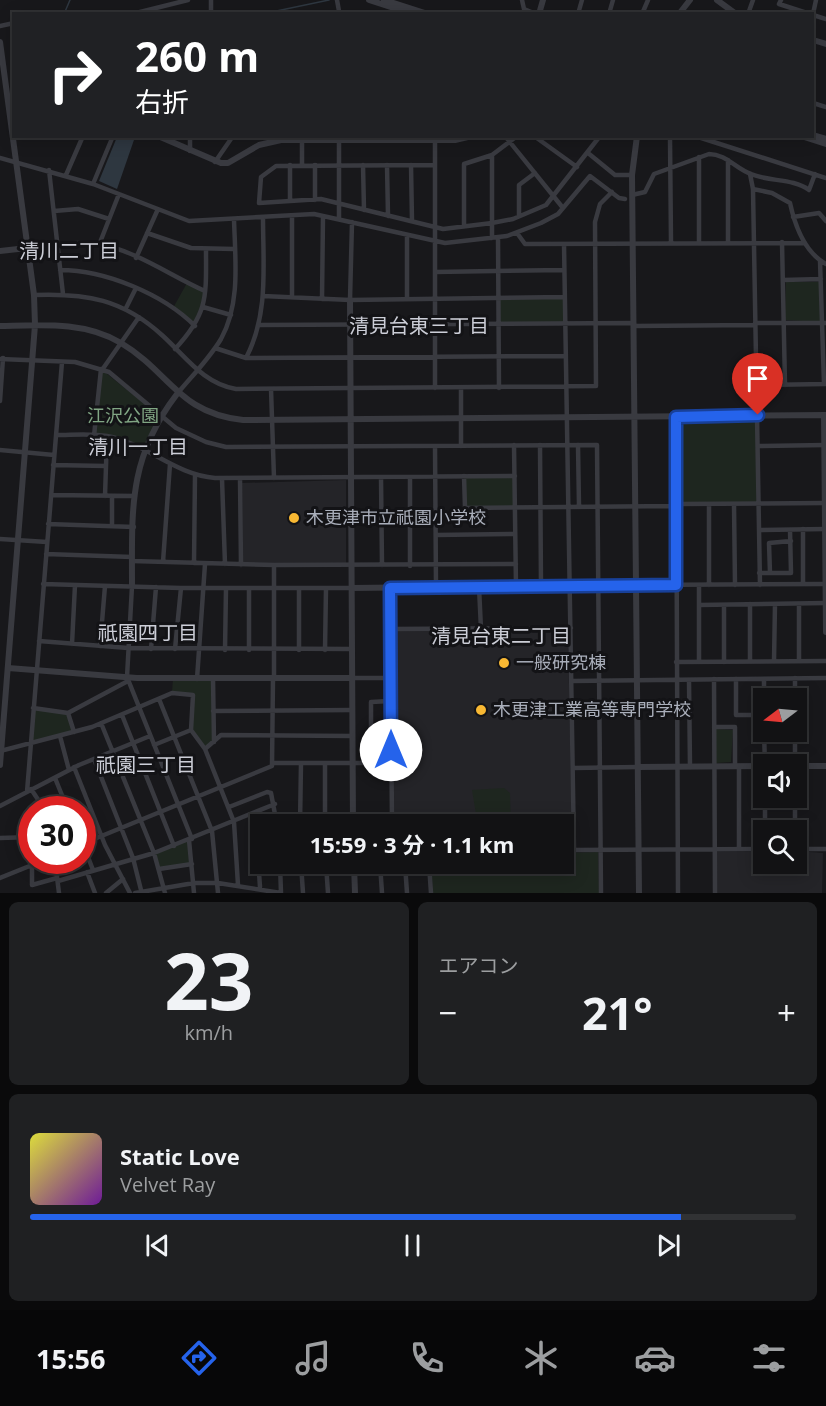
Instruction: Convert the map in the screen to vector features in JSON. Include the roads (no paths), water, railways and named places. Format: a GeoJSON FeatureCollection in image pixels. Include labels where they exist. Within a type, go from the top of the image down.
{"type":"FeatureCollection","features":[{"type":"Feature","properties":{"kind":"street"},"geometry":{"type":"LineString","coordinates":[[140,12],[188,0]]}},
{"type":"Feature","properties":{"kind":"street"},"geometry":{"type":"LineString","coordinates":[[337,0],[339,11]]}},
{"type":"Feature","properties":{"kind":"street"},"geometry":{"type":"LineString","coordinates":[[369,0],[406,12]]}},
{"type":"Feature","properties":{"kind":"street"},"geometry":{"type":"LineString","coordinates":[[384,0],[422,12]]}},
{"type":"Feature","properties":{"kind":"street"},"geometry":{"type":"LineString","coordinates":[[522,0],[524,9],[532,12]]}},
{"type":"Feature","properties":{"kind":"street"},"geometry":{"type":"LineString","coordinates":[[681,12],[690,0]]}},
{"type":"Feature","properties":{"kind":"street"},"geometry":{"type":"LineString","coordinates":[[717,0],[733,12]]}},
{"type":"Feature","properties":{"kind":"street"},"geometry":{"type":"LineString","coordinates":[[780,0],[779,4],[805,12]]}},
{"type":"Feature","properties":{"kind":"street"},"geometry":{"type":"LineString","coordinates":[[0,42],[12,132]]}},
{"type":"Feature","properties":{"kind":"street"},"geometry":{"type":"LineString","coordinates":[[0,765],[35,326],[34,295],[13,138]]}},
{"type":"Feature","properties":{"kind":"street"},"geometry":{"type":"LineString","coordinates":[[66,175],[82,138]]}},
{"type":"Feature","properties":{"kind":"street"},"geometry":{"type":"LineString","coordinates":[[93,184],[111,138]]}},
{"type":"Feature","properties":{"kind":"street"},"geometry":{"type":"LineString","coordinates":[[162,138],[215,162],[228,163],[265,143],[303,140],[435,138],[435,388]]}},
{"type":"Feature","properties":{"kind":"street"},"geometry":{"type":"LineString","coordinates":[[190,138],[190,150]]}},
{"type":"Feature","properties":{"kind":"street"},"geometry":{"type":"LineString","coordinates":[[215,162],[231,138]]}},
{"type":"Feature","properties":{"kind":"street"},"geometry":{"type":"LineString","coordinates":[[506,138],[563,208]]}},
{"type":"Feature","properties":{"kind":"street"},"geometry":{"type":"LineString","coordinates":[[464,226],[464,164],[492,155],[515,138]]}},
{"type":"Feature","properties":{"kind":"street"},"geometry":{"type":"LineString","coordinates":[[537,138],[577,167]]}},
{"type":"Feature","properties":{"kind":"street"},"geometry":{"type":"LineString","coordinates":[[435,165],[290,165],[270,169],[261,177],[258,189],[259,203],[315,200],[443,229],[492,223],[519,216],[546,205],[598,138]]}},
{"type":"Feature","properties":{"kind":"street"},"geometry":{"type":"LineString","coordinates":[[637,138],[632,195],[639,893]]}},
{"type":"Feature","properties":{"kind":"street"},"geometry":{"type":"LineString","coordinates":[[670,138],[671,243]]}},
{"type":"Feature","properties":{"kind":"street"},"geometry":{"type":"LineString","coordinates":[[706,138],[826,178]]}},
{"type":"Feature","properties":{"kind":"street"},"geometry":{"type":"LineString","coordinates":[[807,138],[826,144]]}},
{"type":"Feature","properties":{"kind":"street"},"geometry":{"type":"LineString","coordinates":[[339,139],[339,219]]}},
{"type":"Feature","properties":{"kind":"street"},"geometry":{"type":"LineString","coordinates":[[302,165],[303,140]]}},
{"type":"Feature","properties":{"kind":"street"},"geometry":{"type":"LineString","coordinates":[[588,153],[615,175],[632,175]]}},
{"type":"Feature","properties":{"kind":"street"},"geometry":{"type":"LineString","coordinates":[[632,195],[645,192],[654,174],[670,166],[717,154],[750,174],[799,184],[809,190],[815,174]]}},
{"type":"Feature","properties":{"kind":"street"},"geometry":{"type":"LineString","coordinates":[[492,155],[492,223],[497,271],[499,388]]}},
{"type":"Feature","properties":{"kind":"street"},"geometry":{"type":"LineString","coordinates":[[699,157],[699,243]]}},
{"type":"Feature","properties":{"kind":"street"},"geometry":{"type":"LineString","coordinates":[[0,158],[66,175],[189,221],[323,216],[435,242],[458,243],[495,238],[517,233],[553,218],[590,177],[625,199]]}},
{"type":"Feature","properties":{"kind":"street"},"geometry":{"type":"LineString","coordinates":[[728,160],[728,243]]}},
{"type":"Feature","properties":{"kind":"street"},"geometry":{"type":"LineString","coordinates":[[290,165],[290,201]]}},
{"type":"Feature","properties":{"kind":"street"},"geometry":{"type":"LineString","coordinates":[[315,165],[315,200]]}},
{"type":"Feature","properties":{"kind":"street"},"geometry":{"type":"LineString","coordinates":[[363,165],[364,210]]}},
{"type":"Feature","properties":{"kind":"street"},"geometry":{"type":"LineString","coordinates":[[387,165],[388,216]]}},
{"type":"Feature","properties":{"kind":"street"},"geometry":{"type":"LineString","coordinates":[[411,165],[412,221]]}},
{"type":"Feature","properties":{"kind":"street"},"geometry":{"type":"LineString","coordinates":[[49,170],[63,294]]}},
{"type":"Feature","properties":{"kind":"street"},"geometry":{"type":"LineString","coordinates":[[519,216],[519,185],[535,173]]}},
{"type":"Feature","properties":{"kind":"street"},"geometry":{"type":"LineString","coordinates":[[750,174],[753,189],[760,585]]}},
{"type":"Feature","properties":{"kind":"street"},"geometry":{"type":"LineString","coordinates":[[753,189],[772,193],[790,203],[793,217],[805,243],[820,261],[826,264]]}},
{"type":"Feature","properties":{"kind":"street"},"geometry":{"type":"LineString","coordinates":[[34,295],[63,294],[96,298],[126,308],[176,349],[197,370],[213,382],[228,388],[596,386],[595,243],[597,210],[612,192]]}},
{"type":"Feature","properties":{"kind":"street"},"geometry":{"type":"LineString","coordinates":[[99,244],[119,194]]}},
{"type":"Feature","properties":{"kind":"street"},"geometry":{"type":"LineString","coordinates":[[54,211],[78,209],[109,219]]}},
{"type":"Feature","properties":{"kind":"street"},"geometry":{"type":"LineString","coordinates":[[136,258],[158,209]]}},
{"type":"Feature","properties":{"kind":"street"},"geometry":{"type":"LineString","coordinates":[[793,217],[819,213],[826,221]]}},
{"type":"Feature","properties":{"kind":"street"},"geometry":{"type":"LineString","coordinates":[[292,216],[292,297]]}},
{"type":"Feature","properties":{"kind":"street"},"geometry":{"type":"LineString","coordinates":[[322,299],[323,216]]}},
{"type":"Feature","properties":{"kind":"street"},"geometry":{"type":"LineString","coordinates":[[246,358],[259,325],[263,296],[263,218]]}},
{"type":"Feature","properties":{"kind":"street"},"geometry":{"type":"LineString","coordinates":[[194,893],[190,840],[128,679],[135,496],[137,472],[144,450],[160,416],[215,348],[231,315],[235,288],[234,219]]}},
{"type":"Feature","properties":{"kind":"street"},"geometry":{"type":"LineString","coordinates":[[352,222],[350,357],[353,814]]}},
{"type":"Feature","properties":{"kind":"street"},"geometry":{"type":"LineString","coordinates":[[147,233],[178,245],[206,249],[234,249]]}},
{"type":"Feature","properties":{"kind":"street"},"geometry":{"type":"LineString","coordinates":[[517,233],[525,244],[805,243]]}},
{"type":"Feature","properties":{"kind":"street"},"geometry":{"type":"LineString","coordinates":[[407,236],[407,299]]}},
{"type":"Feature","properties":{"kind":"street"},"geometry":{"type":"LineString","coordinates":[[782,243],[785,385]]}},
{"type":"Feature","properties":{"kind":"street"},"geometry":{"type":"LineString","coordinates":[[0,251],[57,244],[99,244],[136,258],[205,291]]}},
{"type":"Feature","properties":{"kind":"street"},"geometry":{"type":"LineString","coordinates":[[564,244],[565,418],[574,814]]}},
{"type":"Feature","properties":{"kind":"street"},"geometry":{"type":"LineString","coordinates":[[176,349],[195,326],[203,307],[206,249]]}},
{"type":"Feature","properties":{"kind":"street"},"geometry":{"type":"LineString","coordinates":[[756,385],[825,384],[820,261]]}},
{"type":"Feature","properties":{"kind":"street"},"geometry":{"type":"LineString","coordinates":[[60,270],[96,272],[136,288],[173,308],[195,326]]}},
{"type":"Feature","properties":{"kind":"street"},"geometry":{"type":"LineString","coordinates":[[435,272],[564,270]]}},
{"type":"Feature","properties":{"kind":"street"},"geometry":{"type":"LineString","coordinates":[[783,280],[821,279]]}},
{"type":"Feature","properties":{"kind":"street"},"geometry":{"type":"LineString","coordinates":[[126,308],[136,288]]}},
{"type":"Feature","properties":{"kind":"street"},"geometry":{"type":"LineString","coordinates":[[263,296],[350,300],[564,297]]}},
{"type":"Feature","properties":{"kind":"street"},"geometry":{"type":"LineString","coordinates":[[203,307],[231,315]]}},
{"type":"Feature","properties":{"kind":"street"},"geometry":{"type":"LineString","coordinates":[[94,436],[102,369],[139,317]]}},
{"type":"Feature","properties":{"kind":"street"},"geometry":{"type":"LineString","coordinates":[[0,321],[0,326],[84,328],[121,343],[177,394],[212,414],[232,419],[272,421],[825,415],[826,632]]}},
{"type":"Feature","properties":{"kind":"street"},"geometry":{"type":"LineString","coordinates":[[259,325],[824,323]]}},
{"type":"Feature","properties":{"kind":"street"},"geometry":{"type":"LineString","coordinates":[[215,348],[246,358],[564,356]]}},
{"type":"Feature","properties":{"kind":"street"},"geometry":{"type":"LineString","coordinates":[[0,401],[1,358],[62,362],[87,364],[102,369],[122,380],[176,428],[206,442],[237,448],[597,445],[601,893]]}},
{"type":"Feature","properties":{"kind":"street"},"geometry":{"type":"LineString","coordinates":[[34,796],[29,790],[33,708],[62,362]]}},
{"type":"Feature","properties":{"kind":"street"},"geometry":{"type":"LineString","coordinates":[[460,388],[461,446]]}},
{"type":"Feature","properties":{"kind":"street"},"geometry":{"type":"LineString","coordinates":[[271,389],[274,478]]}},
{"type":"Feature","properties":{"kind":"street"},"geometry":{"type":"LineString","coordinates":[[676,417],[678,893]]}},
{"type":"Feature","properties":{"kind":"street"},"geometry":{"type":"LineString","coordinates":[[56,435],[107,436],[144,450],[195,475],[222,479],[515,476]]}},
{"type":"Feature","properties":{"kind":"street"},"geometry":{"type":"LineString","coordinates":[[105,496],[107,436]]}},
{"type":"Feature","properties":{"kind":"street"},"geometry":{"type":"LineString","coordinates":[[514,445],[516,586]]}},
{"type":"Feature","properties":{"kind":"street"},"geometry":{"type":"LineString","coordinates":[[540,445],[542,586]]}},
{"type":"Feature","properties":{"kind":"street"},"geometry":{"type":"LineString","coordinates":[[578,445],[579,506]]}},
{"type":"Feature","properties":{"kind":"street"},"geometry":{"type":"LineString","coordinates":[[758,446],[825,445]]}},
{"type":"Feature","properties":{"kind":"street"},"geometry":{"type":"LineString","coordinates":[[435,446],[436,587]]}},
{"type":"Feature","properties":{"kind":"street"},"geometry":{"type":"LineString","coordinates":[[0,450],[54,455]]}},
{"type":"Feature","properties":{"kind":"street"},"geometry":{"type":"LineString","coordinates":[[163,562],[170,464]]}},
{"type":"Feature","properties":{"kind":"street"},"geometry":{"type":"LineString","coordinates":[[53,465],[106,466]]}},
{"type":"Feature","properties":{"kind":"street"},"geometry":{"type":"LineString","coordinates":[[194,563],[195,475]]}},
{"type":"Feature","properties":{"kind":"street"},"geometry":{"type":"LineString","coordinates":[[464,476],[465,508],[825,503]]}},
{"type":"Feature","properties":{"kind":"street"},"geometry":{"type":"LineString","coordinates":[[381,477],[382,565]]}},
{"type":"Feature","properties":{"kind":"street"},"geometry":{"type":"LineString","coordinates":[[410,477],[410,566]]}},
{"type":"Feature","properties":{"kind":"street"},"geometry":{"type":"LineString","coordinates":[[222,479],[225,564]]}},
{"type":"Feature","properties":{"kind":"street"},"geometry":{"type":"LineString","coordinates":[[240,479],[240,565]]}},
{"type":"Feature","properties":{"kind":"street"},"geometry":{"type":"LineString","coordinates":[[51,495],[135,496]]}},
{"type":"Feature","properties":{"kind":"street"},"geometry":{"type":"LineString","coordinates":[[112,496],[112,526]]}},
{"type":"Feature","properties":{"kind":"street"},"geometry":{"type":"LineString","coordinates":[[709,504],[709,585]]}},
{"type":"Feature","properties":{"kind":"street"},"geometry":{"type":"LineString","coordinates":[[734,504],[735,585]]}},
{"type":"Feature","properties":{"kind":"street"},"geometry":{"type":"LineString","coordinates":[[48,524],[134,527]]}},
{"type":"Feature","properties":{"kind":"street"},"geometry":{"type":"LineString","coordinates":[[759,530],[825,529]]}},
{"type":"Feature","properties":{"kind":"street"},"geometry":{"type":"LineString","coordinates":[[759,573],[791,573],[790,530]]}},
{"type":"Feature","properties":{"kind":"street"},"geometry":{"type":"LineString","coordinates":[[803,530],[803,584]]}},
{"type":"Feature","properties":{"kind":"street"},"geometry":{"type":"LineString","coordinates":[[436,535],[515,534]]}},
{"type":"Feature","properties":{"kind":"street"},"geometry":{"type":"LineString","coordinates":[[0,539],[47,542]]}},
{"type":"Feature","properties":{"kind":"street"},"geometry":{"type":"LineString","coordinates":[[770,573],[770,543],[790,541]]}},
{"type":"Feature","properties":{"kind":"street"},"geometry":{"type":"LineString","coordinates":[[46,554],[240,565],[516,564]]}},
{"type":"Feature","properties":{"kind":"street"},"geometry":{"type":"LineString","coordinates":[[197,679],[205,564]]}},
{"type":"Feature","properties":{"kind":"street"},"geometry":{"type":"LineString","coordinates":[[274,565],[274,763]]}},
{"type":"Feature","properties":{"kind":"street"},"geometry":{"type":"LineString","coordinates":[[44,584],[181,588],[390,588],[760,585],[826,582]]}},
{"type":"Feature","properties":{"kind":"street"},"geometry":{"type":"LineString","coordinates":[[72,644],[75,585]]}},
{"type":"Feature","properties":{"kind":"street"},"geometry":{"type":"LineString","coordinates":[[699,585],[699,662]]}},
{"type":"Feature","properties":{"kind":"street"},"geometry":{"type":"LineString","coordinates":[[100,646],[105,586]]}},
{"type":"Feature","properties":{"kind":"street"},"geometry":{"type":"LineString","coordinates":[[151,649],[156,587]]}},
{"type":"Feature","properties":{"kind":"street"},"geometry":{"type":"LineString","coordinates":[[479,587],[481,629]]}},
{"type":"Feature","properties":{"kind":"street"},"geometry":{"type":"LineString","coordinates":[[175,649],[181,588]]}},
{"type":"Feature","properties":{"kind":"street"},"geometry":{"type":"LineString","coordinates":[[225,650],[226,588]]}},
{"type":"Feature","properties":{"kind":"street"},"geometry":{"type":"LineString","coordinates":[[249,588],[249,650]]}},
{"type":"Feature","properties":{"kind":"street"},"geometry":{"type":"LineString","coordinates":[[299,588],[299,650]]}},
{"type":"Feature","properties":{"kind":"street"},"geometry":{"type":"LineString","coordinates":[[325,650],[326,588]]}},
{"type":"Feature","properties":{"kind":"street"},"geometry":{"type":"LineString","coordinates":[[390,588],[392,814]]}},
{"type":"Feature","properties":{"kind":"street"},"geometry":{"type":"LineString","coordinates":[[699,605],[826,603]]}},
{"type":"Feature","properties":{"kind":"street"},"geometry":{"type":"LineString","coordinates":[[750,604],[750,662]]}},
{"type":"Feature","properties":{"kind":"street"},"geometry":{"type":"LineString","coordinates":[[774,661],[775,604]]}},
{"type":"Feature","properties":{"kind":"street"},"geometry":{"type":"LineString","coordinates":[[799,604],[799,661]]}},
{"type":"Feature","properties":{"kind":"street"},"geometry":{"type":"LineString","coordinates":[[724,605],[724,662]]}},
{"type":"Feature","properties":{"kind":"street"},"geometry":{"type":"LineString","coordinates":[[391,629],[571,628]]}},
{"type":"Feature","properties":{"kind":"street"},"geometry":{"type":"LineString","coordinates":[[39,641],[151,649],[352,650]]}},
{"type":"Feature","properties":{"kind":"street"},"geometry":{"type":"LineString","coordinates":[[676,662],[826,661]]}},
{"type":"Feature","properties":{"kind":"street"},"geometry":{"type":"LineString","coordinates":[[0,667],[128,679],[390,678]]}},
{"type":"Feature","properties":{"kind":"street"},"geometry":{"type":"LineString","coordinates":[[213,678],[214,743]]}},
{"type":"Feature","properties":{"kind":"street"},"geometry":{"type":"LineString","coordinates":[[795,678],[795,688]]}},
{"type":"Feature","properties":{"kind":"street"},"geometry":{"type":"LineString","coordinates":[[572,681],[826,678]]}},
{"type":"Feature","properties":{"kind":"street"},"geometry":{"type":"LineString","coordinates":[[33,708],[68,713],[128,679]]}},
{"type":"Feature","properties":{"kind":"street"},"geometry":{"type":"LineString","coordinates":[[714,679],[715,893]]}},
{"type":"Feature","properties":{"kind":"street"},"geometry":{"type":"LineString","coordinates":[[736,679],[736,715],[753,715]]}},
{"type":"Feature","properties":{"kind":"street"},"geometry":{"type":"LineString","coordinates":[[764,679],[764,688]]}},
{"type":"Feature","properties":{"kind":"street"},"geometry":{"type":"LineString","coordinates":[[688,680],[690,767]]}},
{"type":"Feature","properties":{"kind":"street"},"geometry":{"type":"LineString","coordinates":[[1,751],[101,723],[172,693],[193,695],[191,730],[205,749],[234,822],[238,885]]}},
{"type":"Feature","properties":{"kind":"street"},"geometry":{"type":"LineString","coordinates":[[159,699],[212,831],[218,893]]}},
{"type":"Feature","properties":{"kind":"street"},"geometry":{"type":"LineString","coordinates":[[371,763],[371,702],[390,701]]}},
{"type":"Feature","properties":{"kind":"street"},"geometry":{"type":"LineString","coordinates":[[213,711],[352,710]]}},
{"type":"Feature","properties":{"kind":"street"},"geometry":{"type":"LineString","coordinates":[[68,713],[74,732]]}},
{"type":"Feature","properties":{"kind":"street"},"geometry":{"type":"LineString","coordinates":[[122,715],[174,846]]}},
{"type":"Feature","properties":{"kind":"street"},"geometry":{"type":"LineString","coordinates":[[101,723],[154,853],[164,890]]}},
{"type":"Feature","properties":{"kind":"street"},"geometry":{"type":"LineString","coordinates":[[714,727],[735,727],[739,849]]}},
{"type":"Feature","properties":{"kind":"street"},"geometry":{"type":"LineString","coordinates":[[154,745],[191,730]]}},
{"type":"Feature","properties":{"kind":"street"},"geometry":{"type":"LineString","coordinates":[[60,735],[72,769],[102,837],[130,893]]}},
{"type":"Feature","properties":{"kind":"street"},"geometry":{"type":"LineString","coordinates":[[214,735],[352,736]]}},
{"type":"Feature","properties":{"kind":"street"},"geometry":{"type":"LineString","coordinates":[[205,749],[221,735]]}},
{"type":"Feature","properties":{"kind":"street"},"geometry":{"type":"LineString","coordinates":[[0,806],[72,769],[150,736]]}},
{"type":"Feature","properties":{"kind":"street"},"geometry":{"type":"LineString","coordinates":[[94,759],[133,858],[141,890]]}},
{"type":"Feature","properties":{"kind":"street"},"geometry":{"type":"LineString","coordinates":[[96,839],[258,773],[274,763],[391,763]]}},
{"type":"Feature","properties":{"kind":"street"},"geometry":{"type":"LineString","coordinates":[[300,763],[300,814]]}},
{"type":"Feature","properties":{"kind":"street"},"geometry":{"type":"LineString","coordinates":[[325,763],[325,814]]}},
{"type":"Feature","properties":{"kind":"street"},"geometry":{"type":"LineString","coordinates":[[807,765],[826,766]]}},
{"type":"Feature","properties":{"kind":"street"},"geometry":{"type":"LineString","coordinates":[[573,768],[753,766]]}},
{"type":"Feature","properties":{"kind":"street"},"geometry":{"type":"LineString","coordinates":[[55,778],[62,796]]}},
{"type":"Feature","properties":{"kind":"street"},"geometry":{"type":"LineString","coordinates":[[229,807],[267,792],[271,793],[276,814]]}},
{"type":"Feature","properties":{"kind":"street"},"geometry":{"type":"LineString","coordinates":[[96,869],[174,846],[275,804]]}},
{"type":"Feature","properties":{"kind":"street"},"geometry":{"type":"LineString","coordinates":[[255,813],[260,888]]}},
{"type":"Feature","properties":{"kind":"street"},"geometry":{"type":"LineString","coordinates":[[0,838],[18,838]]}},
{"type":"Feature","properties":{"kind":"street"},"geometry":{"type":"LineString","coordinates":[[574,850],[753,849]]}},
{"type":"Feature","properties":{"kind":"street"},"geometry":{"type":"LineString","coordinates":[[807,849],[826,849]]}},
{"type":"Feature","properties":{"kind":"street"},"geometry":{"type":"LineString","coordinates":[[159,869],[192,864]]}},
{"type":"Feature","properties":{"kind":"street"},"geometry":{"type":"LineString","coordinates":[[0,878],[18,871]]}},
{"type":"Feature","properties":{"kind":"street"},"geometry":{"type":"LineString","coordinates":[[32,874],[33,885],[80,874]]}},
{"type":"Feature","properties":{"kind":"street"},"geometry":{"type":"LineString","coordinates":[[56,874],[59,893]]}},
{"type":"Feature","properties":{"kind":"street"},"geometry":{"type":"LineString","coordinates":[[88,874],[95,893]]}},
{"type":"Feature","properties":{"kind":"street"},"geometry":{"type":"LineString","coordinates":[[135,893],[141,890],[164,890],[194,883],[253,886],[281,893],[280,874]]}},
{"type":"Feature","properties":{"kind":"street"},"geometry":{"type":"LineString","coordinates":[[302,874],[303,893]]}},
{"type":"Feature","properties":{"kind":"street"},"geometry":{"type":"LineString","coordinates":[[327,874],[328,893]]}},
{"type":"Feature","properties":{"kind":"street"},"geometry":{"type":"LineString","coordinates":[[354,874],[355,893]]}},
{"type":"Feature","properties":{"kind":"street"},"geometry":{"type":"LineString","coordinates":[[381,874],[382,893]]}},
{"type":"Feature","properties":{"kind":"street"},"geometry":{"type":"LineString","coordinates":[[406,874],[407,893]]}},
{"type":"Feature","properties":{"kind":"street"},"geometry":{"type":"LineString","coordinates":[[430,874],[431,893]]}},
{"type":"Feature","properties":{"kind":"street"},"geometry":{"type":"LineString","coordinates":[[106,893],[123,879]]}},
{"type":"Feature","properties":{"kind":"street"},"geometry":{"type":"LineString","coordinates":[[250,893],[253,886]]}},
{"type":"Feature","properties":{"kind":"waterway"},"geometry":{"type":"LineString","coordinates":[[65,12],[70,0]]}},
{"type":"Feature","properties":{"kind":"waterway"},"geometry":{"type":"LineString","coordinates":[[272,12],[329,0]]}},
{"type":"Feature","properties":{"kind":"place","name":"木更津市立祇園小学校"},"geometry":{"type":"Point","coordinates":[294,518]}},
{"type":"Feature","properties":{"kind":"place","name":"一般研究棟"},"geometry":{"type":"Point","coordinates":[504,663]}},
{"type":"Feature","properties":{"kind":"place","name":"木更津工業高等専門学校"},"geometry":{"type":"Point","coordinates":[481,710]}},
{"type":"Feature","properties":{"kind":"district","name":"清川二丁目"},"geometry":{"type":"Point","coordinates":[69,251]}},
{"type":"Feature","properties":{"kind":"district","name":"清見台東三丁目"},"geometry":{"type":"Point","coordinates":[419,326]}},
{"type":"Feature","properties":{"kind":"district","name":"清川一丁目"},"geometry":{"type":"Point","coordinates":[138,447]}},
{"type":"Feature","properties":{"kind":"district","name":"祇園四丁目"},"geometry":{"type":"Point","coordinates":[148,633]}},
{"type":"Feature","properties":{"kind":"district","name":"清見台東二丁目"},"geometry":{"type":"Point","coordinates":[501,636]}},
{"type":"Feature","properties":{"kind":"district","name":"祇園三丁目"},"geometry":{"type":"Point","coordinates":[146,765]}},
{"type":"Feature","properties":{"kind":"park label","name":"江沢公園"},"geometry":{"type":"Point","coordinates":[123,416]}}]}
